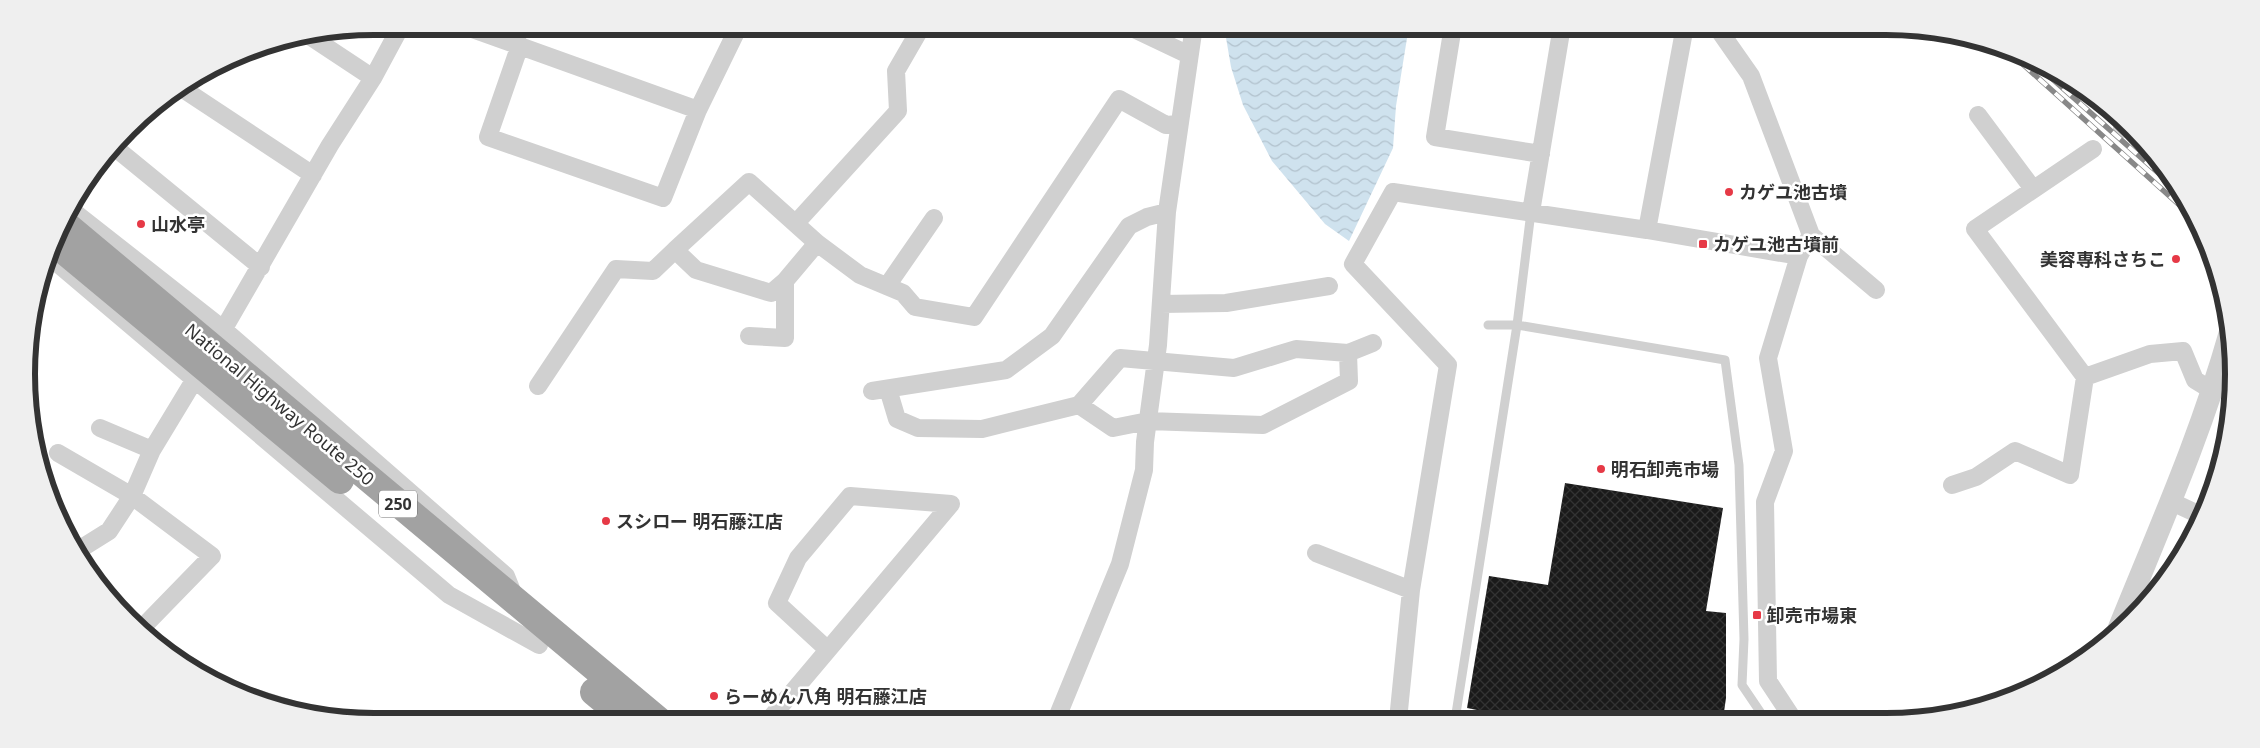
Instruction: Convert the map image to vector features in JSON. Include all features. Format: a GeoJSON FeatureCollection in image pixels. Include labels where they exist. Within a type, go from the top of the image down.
{"type":"FeatureCollection","features":[{"type":"Feature","properties":{"kind":"highway","name":"National Highway Route 250"},"geometry":{"type":"LineString","coordinates":[[68,228],[131,293],[620,713]]}},
{"type":"Feature","properties":{"kind":"highway","name":"National Highway Route 250"},"geometry":{"type":"LineString","coordinates":[[60,246],[131,293],[519,605],[649,713]]}},
{"type":"Feature","properties":{"kind":"street"},"geometry":{"type":"LineString","coordinates":[[221,333],[313,175],[374,78],[396,35]]}},
{"type":"Feature","properties":{"kind":"street"},"geometry":{"type":"LineString","coordinates":[[491,35],[698,110]]}},
{"type":"Feature","properties":{"kind":"street"},"geometry":{"type":"LineString","coordinates":[[520,45],[488,137],[663,198],[698,110],[735,35]]}},
{"type":"Feature","properties":{"kind":"street"},"geometry":{"type":"LineString","coordinates":[[796,223],[898,111],[896,71],[917,35]]}},
{"type":"Feature","properties":{"kind":"street"},"geometry":{"type":"LineString","coordinates":[[1147,35],[1189,55]]}},
{"type":"Feature","properties":{"kind":"street"},"geometry":{"type":"LineString","coordinates":[[1059,713],[1120,564],[1144,470],[1156,360],[1167,212],[1192,35]]}},
{"type":"Feature","properties":{"kind":"street"},"geometry":{"type":"LineString","coordinates":[[1452,35],[1435,138],[1541,154]]}},
{"type":"Feature","properties":{"kind":"street"},"geometry":{"type":"LineString","coordinates":[[1531,212],[1561,35]]}},
{"type":"Feature","properties":{"kind":"street"},"geometry":{"type":"LineString","coordinates":[[1647,230],[1683,35]]}},
{"type":"Feature","properties":{"kind":"street"},"geometry":{"type":"LineString","coordinates":[[1722,35],[1751,76],[1811,235],[1876,290]]}},
{"type":"Feature","properties":{"kind":"street"},"geometry":{"type":"LineString","coordinates":[[316,40],[374,78]]}},
{"type":"Feature","properties":{"kind":"street"},"geometry":{"type":"LineString","coordinates":[[187,91],[313,175]]}},
{"type":"Feature","properties":{"kind":"street"},"geometry":{"type":"LineString","coordinates":[[538,386],[616,269],[653,271],[749,182],[817,243],[860,275],[903,293],[915,307],[974,317],[1119,99],[1166,125],[1179,124]]}},
{"type":"Feature","properties":{"kind":"street"},"geometry":{"type":"LineString","coordinates":[[1978,114],[2033,190]]}},
{"type":"Feature","properties":{"kind":"street"},"geometry":{"type":"LineString","coordinates":[[1952,484],[1976,477],[2015,451],[2070,475],[2085,377],[1975,229],[2093,149]]}},
{"type":"Feature","properties":{"kind":"street"},"geometry":{"type":"LineString","coordinates":[[119,151],[261,267]]}},
{"type":"Feature","properties":{"kind":"street"},"geometry":{"type":"LineString","coordinates":[[1399,713],[1411,590],[1448,365],[1353,264],[1393,192],[1647,230],[1799,256]]}},
{"type":"Feature","properties":{"kind":"street"},"geometry":{"type":"LineString","coordinates":[[1167,212],[1147,217],[1129,226],[1052,336],[1006,370],[880,390],[897,420],[918,428],[982,429],[1079,405],[1120,358],[1234,368],[1296,350],[1348,353],[1373,343]]}},
{"type":"Feature","properties":{"kind":"street"},"geometry":{"type":"LineString","coordinates":[[76,213],[221,333],[506,576],[519,605]]}},
{"type":"Feature","properties":{"kind":"street"},"geometry":{"type":"LineString","coordinates":[[887,286],[934,218]]}},
{"type":"Feature","properties":{"kind":"street"},"geometry":{"type":"LineString","coordinates":[[1789,713],[1768,682],[1765,502],[1784,451],[1768,358],[1799,256],[1811,235]]}},
{"type":"Feature","properties":{"kind":"street"},"geometry":{"type":"LineString","coordinates":[[675,250],[696,270],[771,293],[817,243]]}},
{"type":"Feature","properties":{"kind":"street"},"geometry":{"type":"LineString","coordinates":[[55,261],[196,377],[449,595],[539,645]]}},
{"type":"Feature","properties":{"kind":"street"},"geometry":{"type":"LineString","coordinates":[[749,336],[785,338],[784,280]]}},
{"type":"Feature","properties":{"kind":"street"},"geometry":{"type":"LineString","coordinates":[[1160,304],[1226,303],[1329,286]]}},
{"type":"Feature","properties":{"kind":"street"},"geometry":{"type":"LineString","coordinates":[[2085,377],[2150,354],[2183,351],[2195,380],[2213,391]]}},
{"type":"Feature","properties":{"kind":"street"},"geometry":{"type":"LineString","coordinates":[[1079,405],[1113,428],[1148,421],[1263,426],[1349,381],[1348,353]]}},
{"type":"Feature","properties":{"kind":"street"},"geometry":{"type":"LineString","coordinates":[[2124,616],[2172,502],[2213,391],[2224,353]]}},
{"type":"Feature","properties":{"kind":"street"},"geometry":{"type":"LineString","coordinates":[[82,548],[109,531],[132,496],[152,450],[196,377]]}},
{"type":"Feature","properties":{"kind":"street"},"geometry":{"type":"LineString","coordinates":[[100,428],[152,450]]}},
{"type":"Feature","properties":{"kind":"street"},"geometry":{"type":"LineString","coordinates":[[58,453],[132,496],[212,556],[145,625]]}},
{"type":"Feature","properties":{"kind":"street"},"geometry":{"type":"LineString","coordinates":[[775,713],[952,504],[850,496],[798,558],[777,603],[828,650]]}},
{"type":"Feature","properties":{"kind":"street"},"geometry":{"type":"LineString","coordinates":[[2172,502],[2195,513]]}},
{"type":"Feature","properties":{"kind":"street"},"geometry":{"type":"LineString","coordinates":[[1316,554],[1411,590]]}},
{"type":"Feature","properties":{"kind":"lane"},"geometry":{"type":"LineString","coordinates":[[1456,713],[1517,325],[1531,212]]}},
{"type":"Feature","properties":{"kind":"lane"},"geometry":{"type":"LineString","coordinates":[[1488,324],[1517,325],[1724,360],[1738,465],[1744,639],[1742,685],[1761,713]]}},
{"type":"Feature","properties":{"kind":"water"},"geometry":{"type":"Polygon","coordinates":[[[1226,35],[1408,35],[1396,106],[1393,148],[1349,241],[1325,224],[1272,161],[1243,105],[1231,67],[1226,35]]]}},
{"type":"Feature","properties":{"kind":"building"},"geometry":{"type":"Polygon","coordinates":[[[1565,483],[1723,508],[1706,611],[1726,613],[1726,698],[1724,713],[1477,713],[1477,710],[1467,708],[1489,576],[1548,585],[1565,483]]]}},
{"type":"Feature","properties":{"kind":"railway"},"geometry":{"type":"LineString","coordinates":[[2023,64],[2181,206]]}},
{"type":"Feature","properties":{"kind":"railway"},"geometry":{"type":"LineString","coordinates":[[2051,77],[2159,174]]}},
{"type":"Feature","properties":{"kind":"place","name":"カゲユ池古墳"},"geometry":{"type":"Point","coordinates":[1729,192]}},
{"type":"Feature","properties":{"kind":"place","name":"山水亭"},"geometry":{"type":"Point","coordinates":[141,224]}},
{"type":"Feature","properties":{"kind":"place","name":"カゲユ池古墳前"},"geometry":{"type":"Point","coordinates":[1703,244]}},
{"type":"Feature","properties":{"kind":"place","name":"美容専科さちこ"},"geometry":{"type":"Point","coordinates":[2176,259]}},
{"type":"Feature","properties":{"kind":"place","name":"明石卸売市場"},"geometry":{"type":"Point","coordinates":[1601,469]}},
{"type":"Feature","properties":{"kind":"place","name":"スシロー 明石藤江店"},"geometry":{"type":"Point","coordinates":[606,521]}},
{"type":"Feature","properties":{"kind":"place","name":"卸売市場東"},"geometry":{"type":"Point","coordinates":[1757,615]}},
{"type":"Feature","properties":{"kind":"place","name":"らーめん八角 明石藤江店"},"geometry":{"type":"Point","coordinates":[714,696]}}]}
